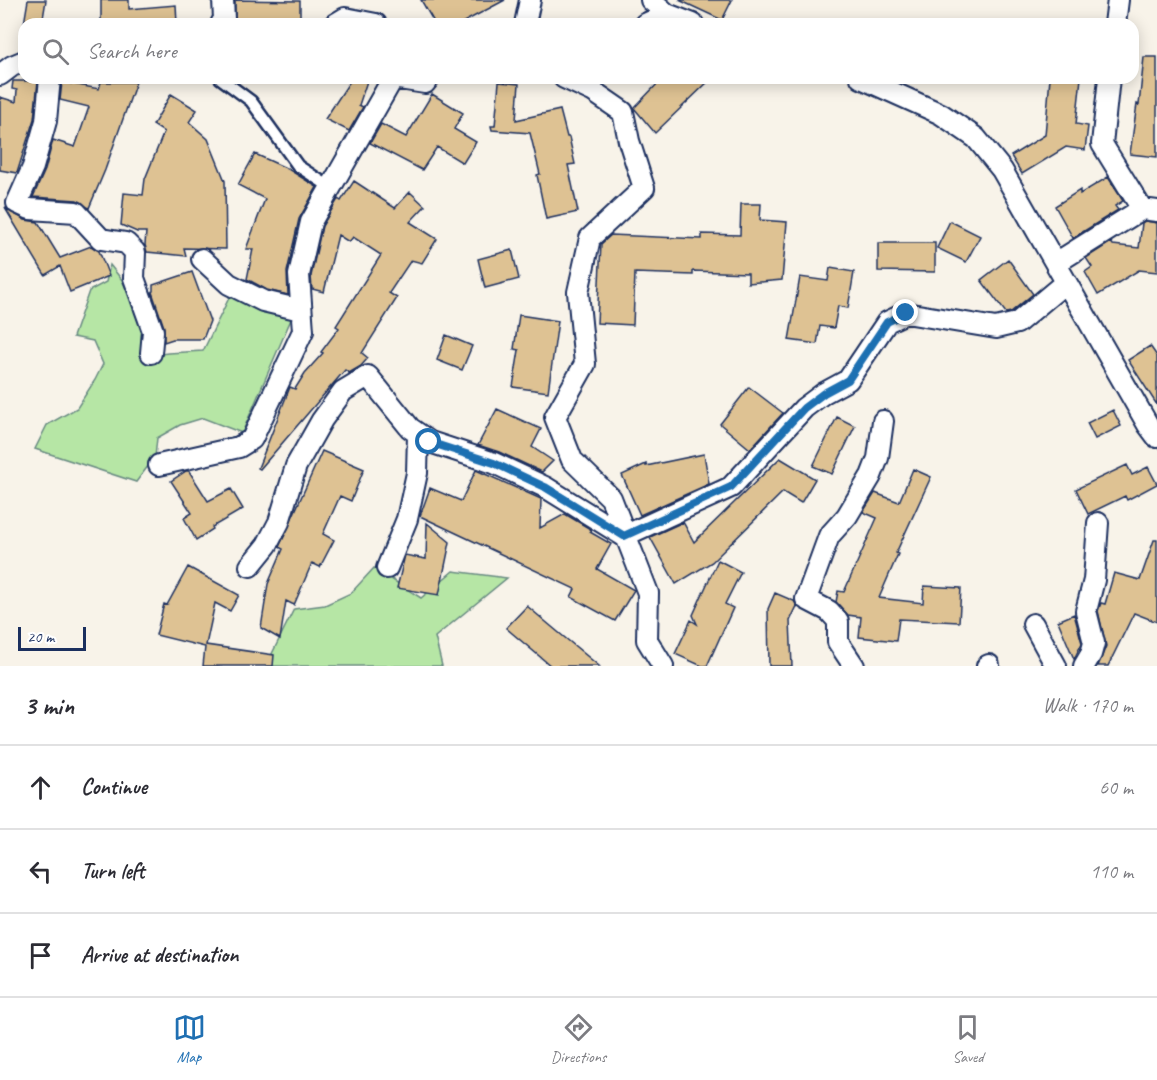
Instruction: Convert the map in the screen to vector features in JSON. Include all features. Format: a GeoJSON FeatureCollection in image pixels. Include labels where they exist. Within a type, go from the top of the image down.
{"type":"FeatureCollection","features":[{"type":"Feature","properties":{"kind":"street"},"geometry":{"type":"LineString","coordinates":[[223,0],[224,18]]}},
{"type":"Feature","properties":{"kind":"street"},"geometry":{"type":"LineString","coordinates":[[526,18],[530,0]]}},
{"type":"Feature","properties":{"kind":"street"},"geometry":{"type":"LineString","coordinates":[[651,0],[667,14],[677,18]]}},
{"type":"Feature","properties":{"kind":"street"},"geometry":{"type":"LineString","coordinates":[[1116,18],[1118,0]]}},
{"type":"Feature","properties":{"kind":"street"},"geometry":{"type":"LineString","coordinates":[[658,18],[667,14]]}},
{"type":"Feature","properties":{"kind":"street"},"geometry":{"type":"LineString","coordinates":[[0,75],[18,64]]}},
{"type":"Feature","properties":{"kind":"street"},"geometry":{"type":"LineString","coordinates":[[49,84],[46,121],[33,167],[8,203],[30,209],[76,212],[101,239],[126,243],[135,252],[134,278],[153,330],[151,353]]}},
{"type":"Feature","properties":{"kind":"street"},"geometry":{"type":"LineString","coordinates":[[159,465],[239,447],[252,439],[303,331],[299,275],[308,230],[390,84]]}},
{"type":"Feature","properties":{"kind":"street"},"geometry":{"type":"LineString","coordinates":[[874,84],[941,114],[976,138],[1002,170],[1148,426],[1157,437]]}},
{"type":"Feature","properties":{"kind":"street"},"geometry":{"type":"LineString","coordinates":[[1056,263],[1150,210],[1102,144],[1108,84]]}},
{"type":"Feature","properties":{"kind":"street"},"geometry":{"type":"LineString","coordinates":[[598,85],[623,112],[629,141],[644,188],[590,238],[578,292],[585,364],[555,417],[572,460],[610,498],[648,593],[647,640],[663,666]]}},
{"type":"Feature","properties":{"kind":"street"},"geometry":{"type":"LineString","coordinates":[[202,259],[229,284],[263,301],[301,310]]}},
{"type":"Feature","properties":{"kind":"street"},"geometry":{"type":"LineString","coordinates":[[624,536],[731,487],[804,408],[824,393],[848,380],[887,322],[906,313],[996,328],[1017,323],[1066,282]]}},
{"type":"Feature","properties":{"kind":"street"},"geometry":{"type":"LineString","coordinates":[[250,566],[267,545],[279,522],[296,466],[322,420],[343,391],[368,376],[410,428],[429,442],[494,463],[545,487],[624,536]]}},
{"type":"Feature","properties":{"kind":"street"},"geometry":{"type":"LineString","coordinates":[[858,666],[838,642],[838,621],[829,611],[806,599],[829,536],[847,516],[878,458],[883,421]]}},
{"type":"Feature","properties":{"kind":"street"},"geometry":{"type":"LineString","coordinates":[[387,568],[407,519],[417,473],[418,434]]}},
{"type":"Feature","properties":{"kind":"street"},"geometry":{"type":"LineString","coordinates":[[1084,666],[1094,643],[1086,611],[1094,580],[1098,523]]}},
{"type":"Feature","properties":{"kind":"street"},"geometry":{"type":"LineString","coordinates":[[1033,624],[1056,666]]}},
{"type":"Feature","properties":{"kind":"lane"},"geometry":{"type":"LineString","coordinates":[[228,84],[251,101],[298,166],[330,187]]}},
{"type":"Feature","properties":{"kind":"green space"},"geometry":{"type":"Polygon","coordinates":[[[110,265],[122,280],[144,328],[145,356],[203,351],[230,296],[292,317],[242,433],[203,418],[180,425],[157,438],[155,457],[136,482],[35,449],[47,425],[77,408],[103,364],[93,341],[73,337],[89,291],[106,282],[110,265]]]}},
{"type":"Feature","properties":{"kind":"green space"},"geometry":{"type":"Polygon","coordinates":[[[374,568],[421,598],[453,571],[507,578],[435,637],[442,666],[266,666],[294,609],[325,605],[351,593],[374,568]]]}},
{"type":"Feature","properties":{"kind":"building"},"geometry":{"type":"Polygon","coordinates":[[[28,0],[46,0],[43,18],[25,18],[28,0]]]}},
{"type":"Feature","properties":{"kind":"building"},"geometry":{"type":"Polygon","coordinates":[[[101,0],[129,0],[129,9],[176,5],[177,18],[101,18],[101,0]]]}},
{"type":"Feature","properties":{"kind":"building"},"geometry":{"type":"Polygon","coordinates":[[[235,0],[300,1],[300,18],[235,18],[235,0]]]}},
{"type":"Feature","properties":{"kind":"building"},"geometry":{"type":"Polygon","coordinates":[[[421,0],[505,0],[471,18],[432,18],[421,0]]]}},
{"type":"Feature","properties":{"kind":"building"},"geometry":{"type":"Polygon","coordinates":[[[679,0],[732,0],[723,18],[718,18],[679,0]]]}},
{"type":"Feature","properties":{"kind":"building"},"geometry":{"type":"Polygon","coordinates":[[[1144,57],[1157,57],[1157,157],[1130,154],[1137,104],[1139,105],[1144,57]]]}},
{"type":"Feature","properties":{"kind":"building"},"geometry":{"type":"Polygon","coordinates":[[[13,81],[18,81],[18,84],[38,84],[34,119],[17,173],[0,170],[0,97],[16,102],[17,90],[12,89],[13,81]]]}},
{"type":"Feature","properties":{"kind":"building"},"geometry":{"type":"Polygon","coordinates":[[[62,84],[99,89],[100,84],[135,84],[89,208],[77,200],[33,197],[45,170],[53,140],[75,147],[89,107],[60,100],[62,84]]]}},
{"type":"Feature","properties":{"kind":"building"},"geometry":{"type":"Polygon","coordinates":[[[348,84],[366,84],[359,105],[363,107],[349,131],[325,119],[348,84]]]}},
{"type":"Feature","properties":{"kind":"building"},"geometry":{"type":"Polygon","coordinates":[[[499,84],[519,84],[516,120],[560,110],[575,164],[568,165],[578,212],[546,219],[537,175],[540,174],[530,133],[492,130],[491,126],[495,126],[499,84]]]}},
{"type":"Feature","properties":{"kind":"building"},"geometry":{"type":"Polygon","coordinates":[[[657,84],[706,84],[655,133],[634,108],[657,84]]]}},
{"type":"Feature","properties":{"kind":"building"},"geometry":{"type":"Polygon","coordinates":[[[1049,84],[1080,84],[1076,124],[1088,126],[1085,150],[1066,147],[1022,174],[1011,156],[1045,135],[1049,84]]]}},
{"type":"Feature","properties":{"kind":"building"},"geometry":{"type":"Polygon","coordinates":[[[171,94],[197,110],[189,122],[208,139],[225,181],[226,249],[184,248],[186,256],[147,252],[146,232],[137,232],[121,225],[124,193],[143,195],[145,179],[164,132],[153,125],[171,94]]]}},
{"type":"Feature","properties":{"kind":"building"},"geometry":{"type":"Polygon","coordinates":[[[432,94],[463,113],[454,129],[476,142],[463,163],[437,147],[422,170],[370,143],[381,124],[406,137],[432,94]]]}},
{"type":"Feature","properties":{"kind":"building"},"geometry":{"type":"Polygon","coordinates":[[[255,154],[288,169],[317,187],[299,219],[287,272],[288,295],[267,290],[247,279],[253,249],[246,249],[265,199],[238,185],[255,154]]]}},
{"type":"Feature","properties":{"kind":"building"},"geometry":{"type":"Polygon","coordinates":[[[1108,177],[1123,201],[1115,206],[1118,210],[1073,238],[1055,206],[1080,190],[1080,194],[1108,177]]]}},
{"type":"Feature","properties":{"kind":"building"},"geometry":{"type":"Polygon","coordinates":[[[354,181],[395,208],[410,192],[425,206],[410,222],[437,239],[422,263],[411,260],[389,293],[397,298],[362,353],[368,358],[361,366],[349,373],[345,370],[260,469],[258,468],[290,387],[295,389],[305,373],[323,353],[321,352],[339,328],[336,326],[381,255],[353,237],[349,242],[338,235],[324,292],[312,289],[311,276],[322,226],[338,199],[341,201],[354,181]]]}},
{"type":"Feature","properties":{"kind":"building"},"geometry":{"type":"Polygon","coordinates":[[[741,204],[761,204],[760,220],[787,222],[782,280],[748,283],[748,273],[693,271],[693,275],[635,273],[633,325],[597,323],[601,244],[611,235],[702,239],[702,234],[740,235],[741,204]]]}},
{"type":"Feature","properties":{"kind":"building"},"geometry":{"type":"Polygon","coordinates":[[[5,208],[25,220],[38,222],[60,258],[91,246],[99,251],[109,276],[70,292],[60,266],[45,275],[5,208]]]}},
{"type":"Feature","properties":{"kind":"building"},"geometry":{"type":"Polygon","coordinates":[[[950,221],[980,236],[966,262],[937,248],[950,221]]]}},
{"type":"Feature","properties":{"kind":"building"},"geometry":{"type":"Polygon","coordinates":[[[1145,221],[1157,223],[1157,272],[1139,270],[1098,295],[1085,272],[1092,267],[1086,258],[1111,242],[1113,245],[1139,248],[1142,223],[1145,221]]]}},
{"type":"Feature","properties":{"kind":"building"},"geometry":{"type":"Polygon","coordinates":[[[878,243],[935,243],[935,272],[878,271],[878,243]]]}},
{"type":"Feature","properties":{"kind":"building"},"geometry":{"type":"Polygon","coordinates":[[[512,250],[519,279],[485,288],[478,259],[512,250]]]}},
{"type":"Feature","properties":{"kind":"building"},"geometry":{"type":"Polygon","coordinates":[[[1008,259],[1033,294],[1011,312],[1006,313],[981,280],[1008,259]]]}},
{"type":"Feature","properties":{"kind":"building"},"geometry":{"type":"Polygon","coordinates":[[[830,268],[854,272],[848,308],[838,306],[834,328],[820,326],[817,344],[789,340],[800,277],[828,281],[830,268]]]}},
{"type":"Feature","properties":{"kind":"building"},"geometry":{"type":"Polygon","coordinates":[[[192,272],[210,321],[203,339],[173,339],[164,342],[164,327],[152,292],[153,285],[192,272]]]}},
{"type":"Feature","properties":{"kind":"building"},"geometry":{"type":"Polygon","coordinates":[[[519,315],[558,321],[548,392],[513,387],[519,350],[514,349],[519,315]]]}},
{"type":"Feature","properties":{"kind":"building"},"geometry":{"type":"Polygon","coordinates":[[[446,335],[472,346],[462,370],[437,360],[446,335]]]}},
{"type":"Feature","properties":{"kind":"building"},"geometry":{"type":"Polygon","coordinates":[[[1150,346],[1157,356],[1157,405],[1128,360],[1150,346]]]}},
{"type":"Feature","properties":{"kind":"building"},"geometry":{"type":"Polygon","coordinates":[[[749,387],[783,413],[750,449],[720,424],[749,387]]]}},
{"type":"Feature","properties":{"kind":"building"},"geometry":{"type":"Polygon","coordinates":[[[497,409],[541,429],[532,447],[553,461],[542,472],[478,445],[497,409]]]}},
{"type":"Feature","properties":{"kind":"building"},"geometry":{"type":"Polygon","coordinates":[[[1113,410],[1121,426],[1095,439],[1087,423],[1113,410]]]}},
{"type":"Feature","properties":{"kind":"building"},"geometry":{"type":"Polygon","coordinates":[[[837,417],[855,426],[832,474],[813,466],[837,417]]]}},
{"type":"Feature","properties":{"kind":"building"},"geometry":{"type":"Polygon","coordinates":[[[322,451],[364,469],[351,501],[340,496],[323,534],[334,540],[320,567],[312,563],[294,605],[286,601],[280,639],[261,628],[268,584],[283,549],[279,547],[322,451]]]}},
{"type":"Feature","properties":{"kind":"building"},"geometry":{"type":"Polygon","coordinates":[[[704,454],[709,484],[640,515],[622,475],[646,464],[646,466],[704,454]]]}},
{"type":"Feature","properties":{"kind":"building"},"geometry":{"type":"Polygon","coordinates":[[[780,458],[815,479],[801,503],[783,492],[712,562],[676,584],[650,537],[683,522],[694,542],[780,458]]]}},
{"type":"Feature","properties":{"kind":"building"},"geometry":{"type":"Polygon","coordinates":[[[1127,465],[1132,475],[1148,467],[1157,484],[1127,500],[1125,496],[1088,514],[1076,489],[1127,465]]]}},
{"type":"Feature","properties":{"kind":"building"},"geometry":{"type":"Polygon","coordinates":[[[913,469],[931,477],[896,553],[898,554],[879,598],[923,603],[924,586],[961,588],[959,622],[899,619],[896,641],[859,637],[861,617],[848,615],[836,602],[838,591],[844,592],[877,518],[863,512],[875,493],[899,502],[913,469]]]}},
{"type":"Feature","properties":{"kind":"building"},"geometry":{"type":"Polygon","coordinates":[[[476,470],[541,499],[540,528],[565,514],[611,544],[597,569],[634,590],[615,621],[571,597],[575,589],[420,516],[430,488],[461,501],[476,470]]]}},
{"type":"Feature","properties":{"kind":"building"},"geometry":{"type":"Polygon","coordinates":[[[189,471],[208,501],[231,489],[243,509],[212,527],[213,529],[196,540],[184,518],[192,513],[171,481],[189,471]]]}},
{"type":"Feature","properties":{"kind":"building"},"geometry":{"type":"Polygon","coordinates":[[[427,523],[450,542],[439,595],[397,588],[405,555],[426,559],[427,523]]]}},
{"type":"Feature","properties":{"kind":"building"},"geometry":{"type":"Polygon","coordinates":[[[1154,540],[1157,540],[1157,622],[1134,613],[1108,666],[1098,666],[1106,646],[1098,611],[1101,603],[1105,604],[1114,573],[1140,580],[1154,540]]]}},
{"type":"Feature","properties":{"kind":"building"},"geometry":{"type":"Polygon","coordinates":[[[718,560],[741,572],[725,604],[733,608],[707,666],[702,666],[675,654],[691,620],[697,624],[693,615],[718,560]]]}},
{"type":"Feature","properties":{"kind":"building"},"geometry":{"type":"Polygon","coordinates":[[[188,567],[239,595],[230,611],[215,603],[206,645],[274,655],[273,666],[203,666],[205,647],[156,635],[164,604],[167,605],[188,567]]]}},
{"type":"Feature","properties":{"kind":"building"},"geometry":{"type":"Polygon","coordinates":[[[775,593],[794,601],[797,606],[790,621],[792,666],[769,666],[768,609],[775,593]]]}},
{"type":"Feature","properties":{"kind":"building"},"geometry":{"type":"Polygon","coordinates":[[[527,606],[599,666],[551,666],[506,628],[527,606]]]}},
{"type":"Feature","properties":{"kind":"building"},"geometry":{"type":"Polygon","coordinates":[[[1074,614],[1082,643],[1074,659],[1058,621],[1074,614]]]}},
{"type":"Feature","properties":{"kind":"route"},"geometry":{"type":"LineString","coordinates":[[429,442],[494,463],[545,487],[624,536],[688,508],[731,487],[740,480],[804,408],[824,393],[848,380],[887,322],[906,313]]}}]}
